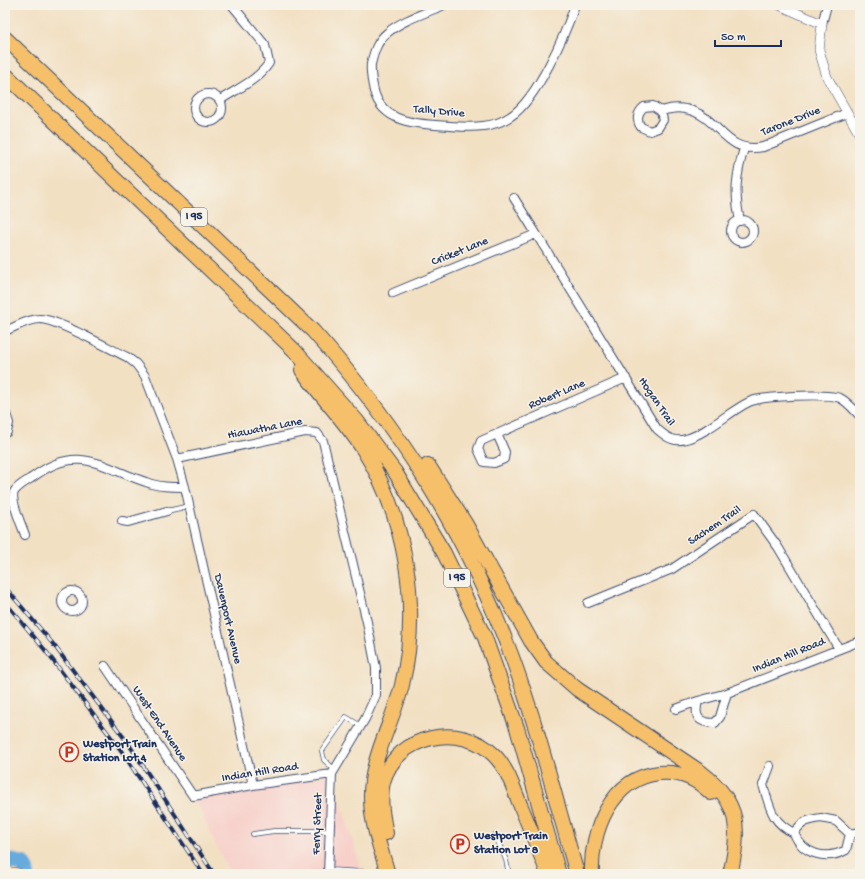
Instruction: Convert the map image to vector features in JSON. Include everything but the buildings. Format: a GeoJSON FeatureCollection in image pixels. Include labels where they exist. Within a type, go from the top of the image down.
{"type":"FeatureCollection","features":[{"type":"Feature","properties":{"kind":"highway","name":"I 95"},"geometry":{"type":"LineString","coordinates":[[5,38],[292,309],[335,356],[375,405],[413,457],[461,540],[492,609],[522,687],[577,874]]}},
{"type":"Feature","properties":{"kind":"highway","name":"I 95"},"geometry":{"type":"LineString","coordinates":[[5,74],[272,328],[316,373],[376,446],[412,498],[444,553],[472,609],[499,675],[517,728],[559,874]]}},
{"type":"Feature","properties":{"kind":"highway"},"geometry":{"type":"LineString","coordinates":[[272,328],[364,451],[389,502],[403,552],[410,601],[407,656],[400,696],[376,764],[371,796],[372,816],[388,874]]}},
{"type":"Feature","properties":{"kind":"highway"},"geometry":{"type":"LineString","coordinates":[[375,405],[414,447],[440,482],[531,641],[546,662],[577,689],[702,773],[720,788],[732,807],[737,827],[735,851],[730,874]]}},
{"type":"Feature","properties":{"kind":"highway"},"geometry":{"type":"LineString","coordinates":[[397,874],[382,812],[382,789],[386,774],[399,755],[412,745],[427,739],[451,736],[467,739],[482,746],[494,755],[504,767],[548,874]]}},
{"type":"Feature","properties":{"kind":"highway"},"geometry":{"type":"LineString","coordinates":[[592,874],[595,839],[602,818],[612,801],[624,788],[635,780],[648,775],[663,772],[680,774],[698,782],[706,788],[718,802],[726,818],[728,838],[721,874]]}},
{"type":"Feature","properties":{"kind":"main road"},"geometry":{"type":"LineString","coordinates":[[5,872],[18,874]]}},
{"type":"Feature","properties":{"kind":"street"},"geometry":{"type":"LineString","coordinates":[[220,100],[264,71],[269,63],[265,45],[232,5]]}},
{"type":"Feature","properties":{"kind":"street","name":"Tally Drive"},"geometry":{"type":"LineString","coordinates":[[444,5],[401,24],[388,32],[378,42],[370,69],[372,83],[376,97],[384,110],[398,119],[416,124],[475,127],[494,124],[511,117],[525,104],[536,90],[569,21],[575,5]]}},
{"type":"Feature","properties":{"kind":"street"},"geometry":{"type":"LineString","coordinates":[[779,5],[822,24]]}},
{"type":"Feature","properties":{"kind":"street"},"geometry":{"type":"LineString","coordinates":[[827,5],[822,24],[819,50],[827,77],[846,113],[860,135]]}},
{"type":"Feature","properties":{"kind":"street"},"geometry":{"type":"LineString","coordinates":[[661,111],[679,108],[687,109],[706,117],[733,143],[744,148],[736,184],[736,200],[740,221]]}},
{"type":"Feature","properties":{"kind":"street","name":"Tarone Drive"},"geometry":{"type":"LineString","coordinates":[[744,148],[763,147],[846,113]]}},
{"type":"Feature","properties":{"kind":"street","name":"Hogan Trail"},"geometry":{"type":"LineString","coordinates":[[514,198],[657,429],[665,437],[674,440],[687,439],[740,406],[752,400],[766,398],[822,395],[839,398],[852,407],[860,416]]}},
{"type":"Feature","properties":{"kind":"street","name":"Cricket Lane"},"geometry":{"type":"LineString","coordinates":[[393,293],[536,234]]}},
{"type":"Feature","properties":{"kind":"street"},"geometry":{"type":"LineString","coordinates":[[5,332],[28,321],[40,319],[55,322],[136,364],[145,376],[177,459]]}},
{"type":"Feature","properties":{"kind":"street","name":"Robert Lane"},"geometry":{"type":"LineString","coordinates":[[497,434],[626,378]]}},
{"type":"Feature","properties":{"kind":"street"},"geometry":{"type":"LineString","coordinates":[[5,412],[9,423],[7,432],[5,433]]}},
{"type":"Feature","properties":{"kind":"street","name":"Hiawatha Lane"},"geometry":{"type":"LineString","coordinates":[[177,459],[305,432],[317,432],[323,441],[367,622],[376,668],[376,695],[361,726],[333,772]]}},
{"type":"Feature","properties":{"kind":"street"},"geometry":{"type":"LineString","coordinates":[[25,535],[12,497],[14,490],[38,472],[58,462],[73,458],[96,462],[147,483],[185,487]]}},
{"type":"Feature","properties":{"kind":"street","name":"Davenport Avenue"},"geometry":{"type":"LineString","coordinates":[[177,459],[185,487],[253,785]]}},
{"type":"Feature","properties":{"kind":"street"},"geometry":{"type":"LineString","coordinates":[[122,521],[128,522],[167,511]]}},
{"type":"Feature","properties":{"kind":"street","name":"Sachem Trail"},"geometry":{"type":"LineString","coordinates":[[588,603],[672,569],[754,514],[778,547],[839,649]]}},
{"type":"Feature","properties":{"kind":"street","name":"Indian Hill Road"},"geometry":{"type":"LineString","coordinates":[[676,709],[727,693],[860,641]]}},
{"type":"Feature","properties":{"kind":"street","name":"West End Avenue"},"geometry":{"type":"LineString","coordinates":[[105,666],[193,796]]}},
{"type":"Feature","properties":{"kind":"street"},"geometry":{"type":"LineString","coordinates":[[698,701],[695,710],[697,717],[705,723],[715,723],[720,717],[727,693]]}},
{"type":"Feature","properties":{"kind":"street"},"geometry":{"type":"LineString","coordinates":[[770,766],[763,785],[772,811],[781,827],[794,833],[798,842],[814,853],[826,856],[837,855],[846,850],[850,834]]}},
{"type":"Feature","properties":{"kind":"street","name":"Indian Hill Road"},"geometry":{"type":"LineString","coordinates":[[193,796],[333,772]]}},
{"type":"Feature","properties":{"kind":"street","name":"Ferry Street"},"geometry":{"type":"LineString","coordinates":[[328,872],[333,772]]}},
{"type":"Feature","properties":{"kind":"street"},"geometry":{"type":"LineString","coordinates":[[794,833],[799,825],[806,820],[821,818],[836,821],[850,834]]}},
{"type":"Feature","properties":{"kind":"street"},"geometry":{"type":"LineString","coordinates":[[850,834],[860,832]]}},
{"type":"Feature","properties":{"kind":"lane"},"geometry":{"type":"LineString","coordinates":[[167,511],[189,506]]}},
{"type":"Feature","properties":{"kind":"lane"},"geometry":{"type":"LineString","coordinates":[[333,772],[324,760],[322,752],[346,717],[361,726]]}},
{"type":"Feature","properties":{"kind":"lane"},"geometry":{"type":"LineString","coordinates":[[254,834],[274,831],[330,831]]}},
{"type":"Feature","properties":{"kind":"lane"},"geometry":{"type":"LineString","coordinates":[[495,835],[506,860],[509,874]]}},
{"type":"Feature","properties":{"kind":"lane"},"geometry":{"type":"LineString","coordinates":[[328,872],[364,872],[363,874]]}},
{"type":"Feature","properties":{"kind":"shaded area"},"geometry":{"type":"Polygon","coordinates":[[[332,774],[363,874],[230,874],[193,796],[332,774]]]}},
{"type":"Feature","properties":{"kind":"waterway"},"geometry":{"type":"LineString","coordinates":[[5,860],[24,864],[27,874]]}},
{"type":"Feature","properties":{"kind":"railway"},"geometry":{"type":"LineString","coordinates":[[5,587],[53,644],[128,743],[214,874]]}},
{"type":"Feature","properties":{"kind":"railway"},"geometry":{"type":"LineString","coordinates":[[5,602],[45,650],[120,749],[203,874]]}},
{"type":"Feature","properties":{"kind":"place","name":"Westport Train Station Lot 4"},"geometry":{"type":"Point","coordinates":[69,752]}},
{"type":"Feature","properties":{"kind":"place","name":"Westport Train Station Lot 8"},"geometry":{"type":"Point","coordinates":[460,844]}}]}
